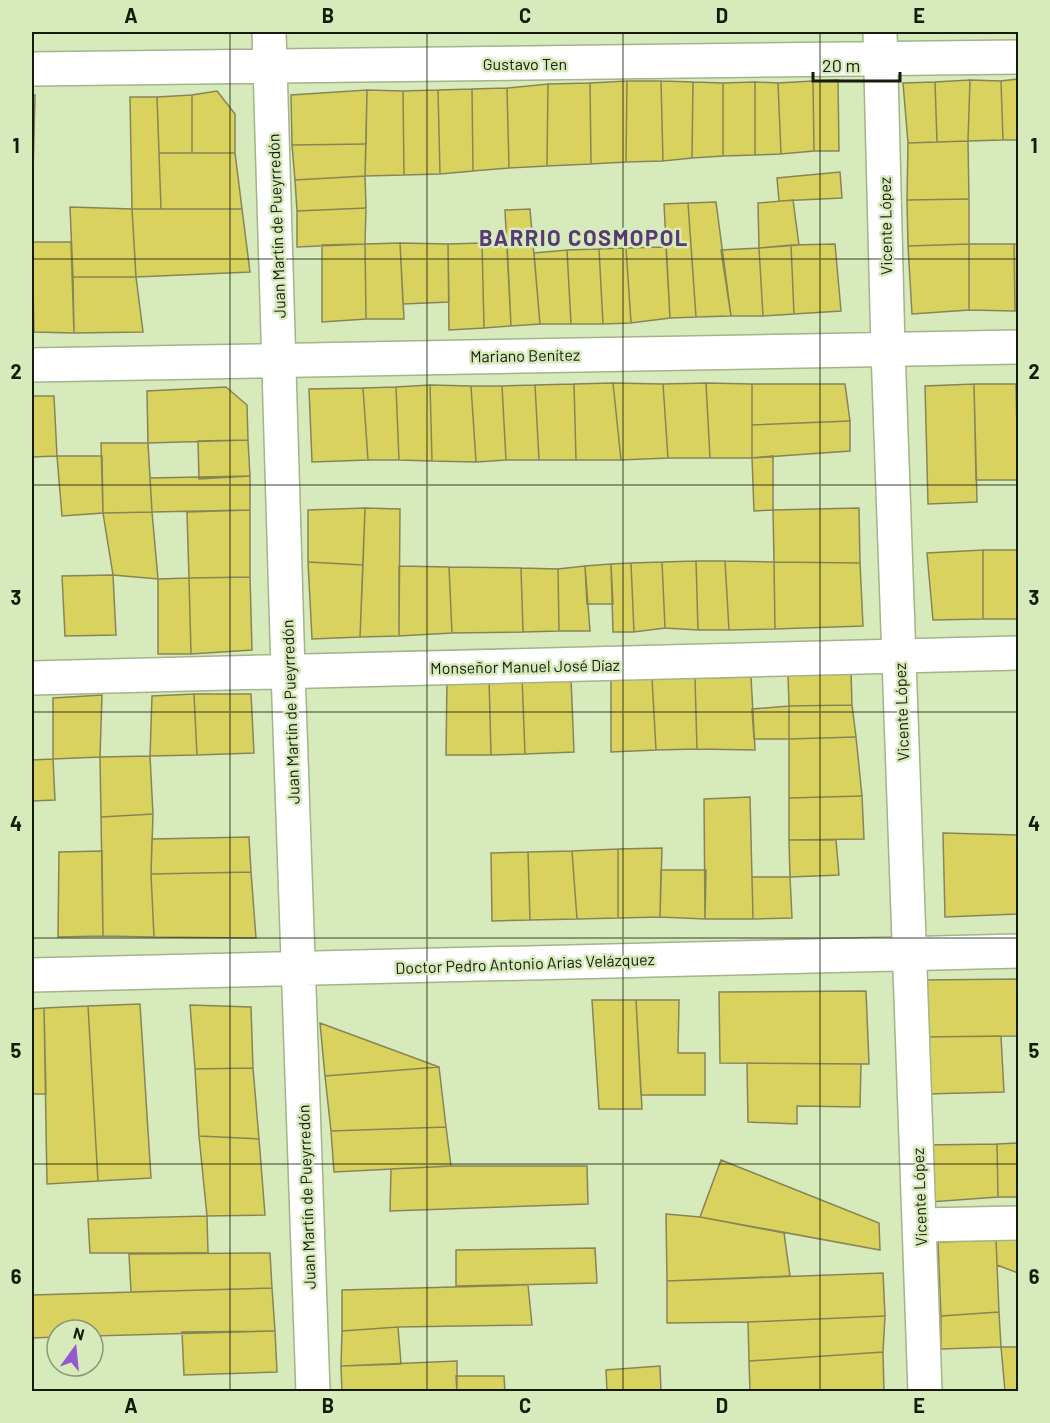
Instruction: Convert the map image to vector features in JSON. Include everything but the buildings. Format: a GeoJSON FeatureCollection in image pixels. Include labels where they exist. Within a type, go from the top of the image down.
{"type":"FeatureCollection","features":[{"type":"Feature","properties":{"kind":"street","name":"Juan Martín de Pueyrredón"},"geometry":{"type":"LineString","coordinates":[[269,32],[313,1392]]}},
{"type":"Feature","properties":{"kind":"street","name":"Gustavo Ten"},"geometry":{"type":"LineString","coordinates":[[32,69],[270,65],[881,46],[1018,57]]}},
{"type":"Feature","properties":{"kind":"street","name":"Vicente López"},"geometry":{"type":"LineString","coordinates":[[881,46],[888,349],[925,1392]]}},
{"type":"Feature","properties":{"kind":"street","name":"Mariano Benítez"},"geometry":{"type":"LineString","coordinates":[[32,365],[1018,347]]}},
{"type":"Feature","properties":{"kind":"street","name":"Monseñor Manuel José Díaz"},"geometry":{"type":"LineString","coordinates":[[32,678],[1018,653]]}},
{"type":"Feature","properties":{"kind":"street","name":"Doctor Pedro Antonio Arias Velázquez"},"geometry":{"type":"LineString","coordinates":[[32,975],[1018,951]]}},
{"type":"Feature","properties":{"kind":"street"},"geometry":{"type":"LineString","coordinates":[[920,1225],[1018,1223]]}},
{"type":"Feature","properties":{"kind":"district","name":"BARRIO COSMOPOL"},"geometry":{"type":"Point","coordinates":[584,237]}}]}
